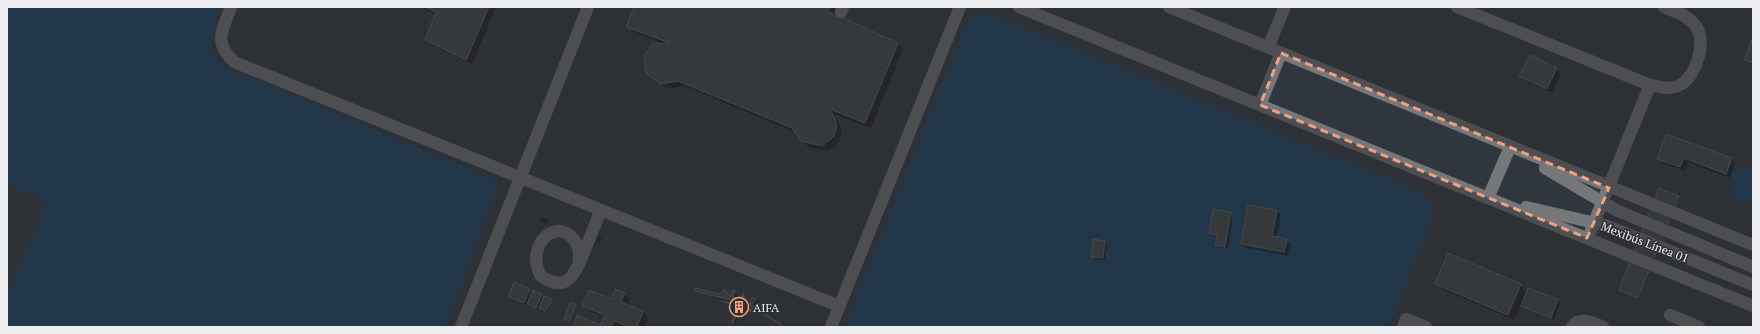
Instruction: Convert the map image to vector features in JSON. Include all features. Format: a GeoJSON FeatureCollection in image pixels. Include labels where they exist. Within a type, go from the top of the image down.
{"type":"FeatureCollection","features":[{"type":"Feature","properties":{"kind":"street"},"geometry":{"type":"LineString","coordinates":[[231,7],[220,38],[223,52],[234,62],[840,306]]}},
{"type":"Feature","properties":{"kind":"street"},"geometry":{"type":"LineString","coordinates":[[461,327],[588,7]]}},
{"type":"Feature","properties":{"kind":"street"},"geometry":{"type":"LineString","coordinates":[[831,327],[960,7]]}},
{"type":"Feature","properties":{"kind":"street"},"geometry":{"type":"LineString","coordinates":[[1019,7],[1753,306]]}},
{"type":"Feature","properties":{"kind":"street"},"geometry":{"type":"LineString","coordinates":[[1170,7],[1609,188],[1753,245]]}},
{"type":"Feature","properties":{"kind":"street"},"geometry":{"type":"LineString","coordinates":[[1268,47],[1285,7]]}},
{"type":"Feature","properties":{"kind":"street"},"geometry":{"type":"LineString","coordinates":[[1457,7],[1650,85],[1669,89],[1681,84],[1692,73],[1701,52],[1697,27],[1686,16],[1664,7]]}},
{"type":"Feature","properties":{"kind":"street"},"geometry":{"type":"LineString","coordinates":[[1260,105],[1281,53]]}},
{"type":"Feature","properties":{"kind":"street"},"geometry":{"type":"LineString","coordinates":[[1587,238],[1609,188],[1650,85]]}},
{"type":"Feature","properties":{"kind":"street"},"geometry":{"type":"LineString","coordinates":[[1488,198],[1510,147]]}},
{"type":"Feature","properties":{"kind":"street","name":"Mexibús Línea 01"},"geometry":{"type":"LineString","coordinates":[[1510,147],[1616,210],[1753,267]]}},
{"type":"Feature","properties":{"kind":"street","name":"Mexibús Línea 01"},"geometry":{"type":"LineString","coordinates":[[1488,198],[1608,226],[1753,285]]}},
{"type":"Feature","properties":{"kind":"street"},"geometry":{"type":"LineString","coordinates":[[579,263],[577,246],[573,239],[560,232],[549,233],[540,243],[536,261],[540,276],[552,283],[564,282],[575,273],[601,210]]}},
{"type":"Feature","properties":{"kind":"street"},"geometry":{"type":"LineString","coordinates":[[544,238],[551,221]]}},
{"type":"Feature","properties":{"kind":"street"},"geometry":{"type":"LineString","coordinates":[[1670,315],[1699,327]]}},
{"type":"Feature","properties":{"kind":"street"},"geometry":{"type":"LineString","coordinates":[[1403,327],[1406,319],[1426,327]]}},
{"type":"Feature","properties":{"kind":"street"},"geometry":{"type":"LineString","coordinates":[[1572,327],[1579,321],[1586,320],[1603,327]]}},
{"type":"Feature","properties":{"kind":"highlighted area"},"geometry":{"type":"Polygon","coordinates":[[[1281,53],[1609,188],[1587,238],[1260,105],[1281,53]]]}},
{"type":"Feature","properties":{"kind":"shaded area"},"geometry":{"type":"Polygon","coordinates":[[[7,7],[1753,7],[1753,327],[7,327],[7,7]]]}},
{"type":"Feature","properties":{"kind":"shaded area"},"geometry":{"type":"Polygon","coordinates":[[[7,7],[220,7],[211,36],[211,54],[223,67],[499,182],[445,327],[7,327],[7,296],[47,200],[7,184],[7,7]]]}},
{"type":"Feature","properties":{"kind":"shaded area"},"geometry":{"type":"Polygon","coordinates":[[[977,13],[992,15],[1417,191],[1432,206],[1429,227],[1387,327],[844,327],[967,22],[977,13]]]}},
{"type":"Feature","properties":{"kind":"shaded area"},"geometry":{"type":"Polygon","coordinates":[[[1753,167],[1753,201],[1736,204],[1729,172],[1753,167]]]}},
{"type":"Feature","properties":{"kind":"building"},"geometry":{"type":"Polygon","coordinates":[[[425,7],[489,7],[466,60],[425,40],[436,12],[425,7]]]}},
{"type":"Feature","properties":{"kind":"building"},"geometry":{"type":"Polygon","coordinates":[[[634,7],[830,7],[828,11],[898,43],[865,123],[830,109],[837,124],[834,136],[822,146],[801,141],[792,128],[678,81],[661,84],[646,73],[644,55],[653,44],[670,43],[626,27],[634,7]]]}},
{"type":"Feature","properties":{"kind":"building"},"geometry":{"type":"Polygon","coordinates":[[[1753,37],[1753,63],[1744,60],[1753,37]]]}},
{"type":"Feature","properties":{"kind":"building"},"geometry":{"type":"Polygon","coordinates":[[[1530,55],[1557,68],[1547,89],[1519,76],[1530,55]]]}},
{"type":"Feature","properties":{"kind":"building"},"geometry":{"type":"Polygon","coordinates":[[[1666,134],[1732,158],[1726,174],[1684,158],[1680,167],[1657,159],[1666,134]]]}},
{"type":"Feature","properties":{"kind":"building"},"geometry":{"type":"Polygon","coordinates":[[[1659,188],[1679,196],[1638,298],[1619,290],[1659,188]]]}},
{"type":"Feature","properties":{"kind":"building"},"geometry":{"type":"Polygon","coordinates":[[[1248,205],[1277,210],[1272,236],[1287,239],[1284,252],[1241,244],[1248,205]]]}},
{"type":"Feature","properties":{"kind":"building"},"geometry":{"type":"Polygon","coordinates":[[[1213,209],[1231,212],[1225,247],[1215,245],[1217,235],[1209,233],[1213,209]]]}},
{"type":"Feature","properties":{"kind":"building"},"geometry":{"type":"Polygon","coordinates":[[[1093,239],[1105,241],[1103,258],[1091,257],[1093,239]]]}},
{"type":"Feature","properties":{"kind":"building"},"geometry":{"type":"Polygon","coordinates":[[[1448,253],[1521,284],[1508,315],[1435,284],[1448,253]]]}},
{"type":"Feature","properties":{"kind":"building"},"geometry":{"type":"Polygon","coordinates":[[[514,282],[530,289],[524,303],[508,297],[514,282]]]}},
{"type":"Feature","properties":{"kind":"building","name":"AIFA"},"geometry":{"type":"Polygon","coordinates":[[[695,288],[720,294],[725,289],[730,297],[733,289],[734,291],[736,290],[732,297],[736,298],[742,296],[744,292],[743,296],[747,303],[750,305],[752,298],[757,298],[751,306],[755,307],[757,303],[760,304],[762,308],[761,311],[782,325],[745,306],[755,313],[744,309],[737,314],[733,323],[731,322],[736,310],[732,304],[721,301],[733,303],[734,301],[695,291],[695,288]]]}},
{"type":"Feature","properties":{"kind":"building"},"geometry":{"type":"Polygon","coordinates":[[[1528,288],[1558,299],[1551,318],[1521,306],[1528,288]]]}},
{"type":"Feature","properties":{"kind":"building"},"geometry":{"type":"Polygon","coordinates":[[[615,289],[625,293],[621,302],[643,311],[637,327],[629,327],[614,321],[611,327],[573,327],[577,315],[601,325],[605,315],[582,306],[589,290],[612,299],[615,289]]]}},
{"type":"Feature","properties":{"kind":"building"},"geometry":{"type":"Polygon","coordinates":[[[533,290],[542,294],[536,308],[527,304],[533,290]]]}},
{"type":"Feature","properties":{"kind":"building"},"geometry":{"type":"Polygon","coordinates":[[[544,296],[552,299],[546,311],[539,308],[544,296]]]}},
{"type":"Feature","properties":{"kind":"building"},"geometry":{"type":"Polygon","coordinates":[[[570,302],[576,304],[570,321],[564,319],[570,302]]]}},
{"type":"Feature","properties":{"kind":"place","name":"AIFA"},"geometry":{"type":"Point","coordinates":[739,307]}}]}
